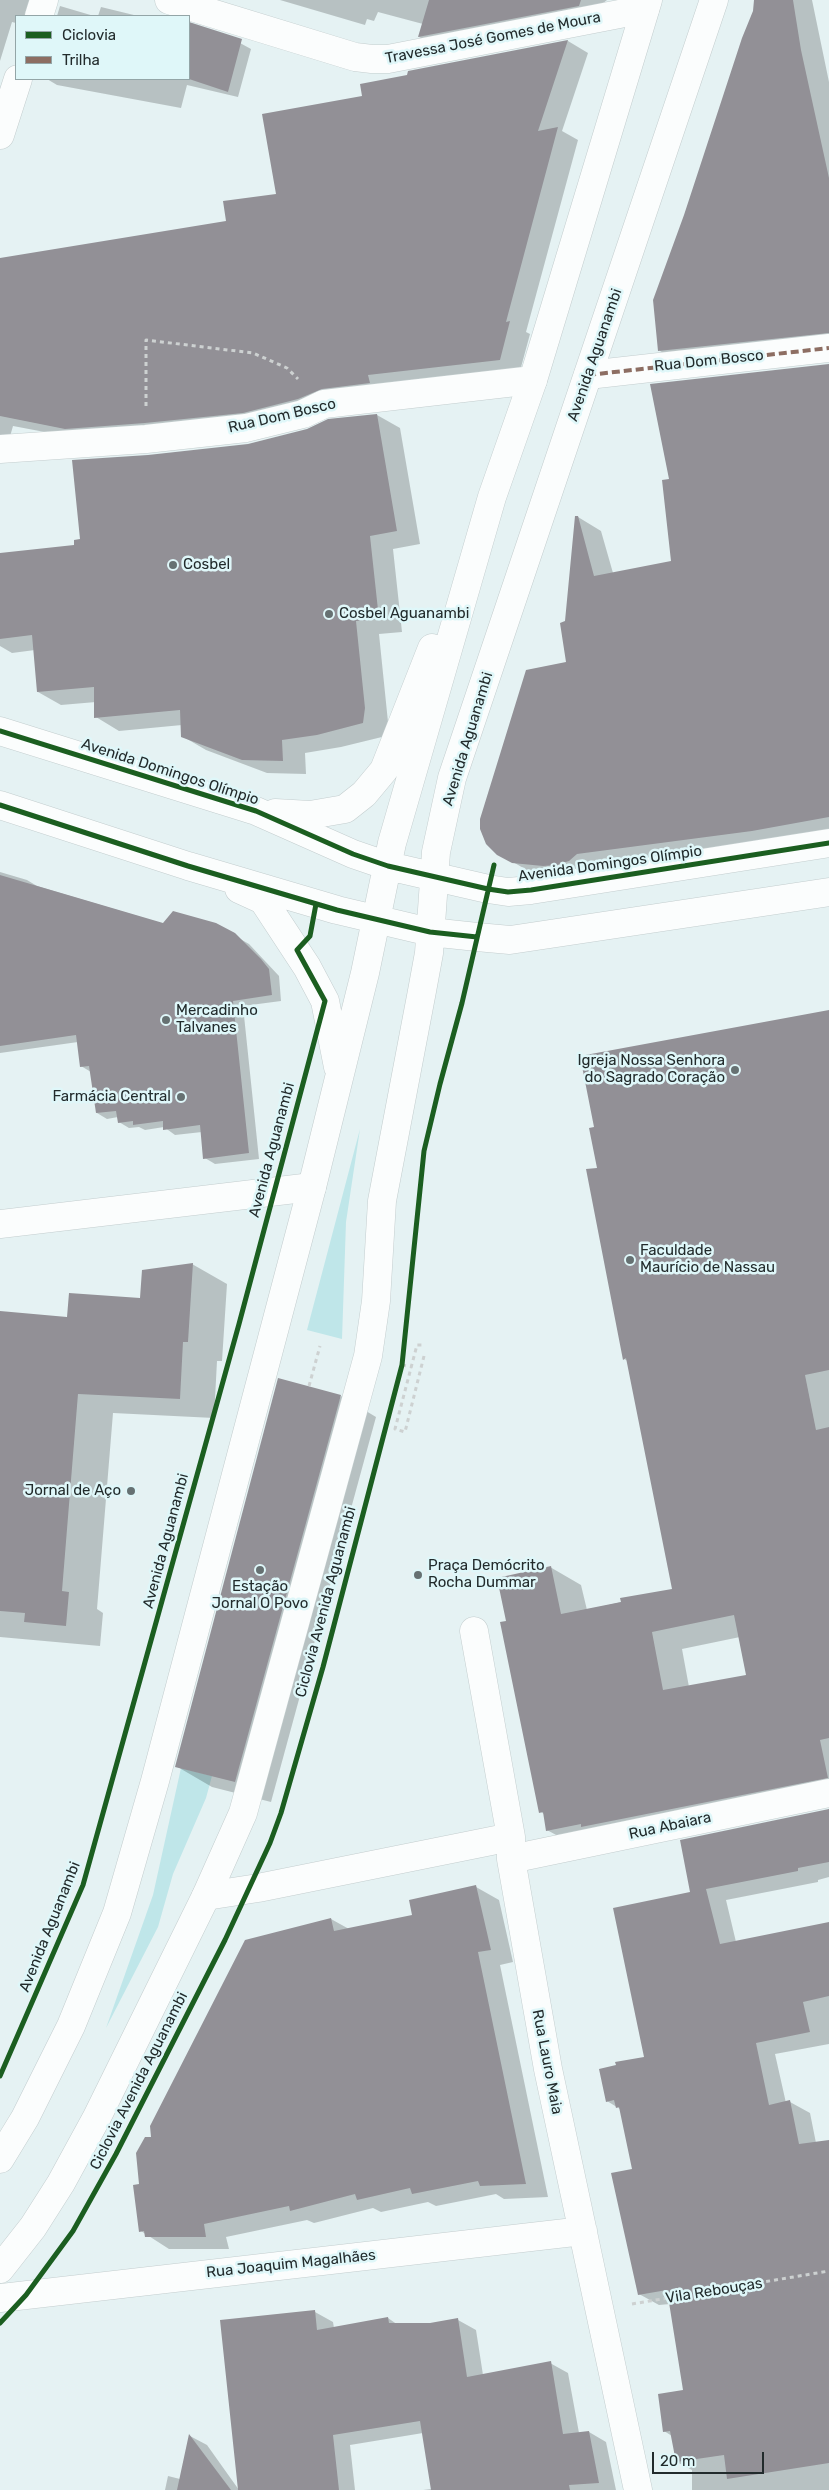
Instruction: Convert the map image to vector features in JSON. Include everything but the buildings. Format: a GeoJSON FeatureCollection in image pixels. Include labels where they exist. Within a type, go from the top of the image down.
{"type":"FeatureCollection","features":[{"type":"Feature","properties":{"kind":"main road"},"geometry":{"type":"LineString","coordinates":[[39,15],[44,0]]}},
{"type":"Feature","properties":{"kind":"main road","name":"Travessa José Gomes de Moura"},"geometry":{"type":"LineString","coordinates":[[169,0],[355,57],[372,59],[388,59],[646,5]]}},
{"type":"Feature","properties":{"kind":"main road","name":"Avenida Aguanambi"},"geometry":{"type":"LineString","coordinates":[[0,2269],[33,2228],[61,2183],[97,2117],[206,1896],[243,1812],[368,1356],[376,1301],[382,1201],[422,991],[430,932],[436,852],[452,778],[714,0]]}},
{"type":"Feature","properties":{"kind":"main road"},"geometry":{"type":"LineString","coordinates":[[256,811],[310,815],[345,809],[364,794],[384,770],[492,497],[533,380],[646,5]]}},
{"type":"Feature","properties":{"kind":"main road"},"geometry":{"type":"LineString","coordinates":[[0,134],[18,80]]}},
{"type":"Feature","properties":{"kind":"main road","name":"Rua Dom Bosco"},"geometry":{"type":"LineString","coordinates":[[588,375],[829,348]]}},
{"type":"Feature","properties":{"kind":"main road","name":"Rua Dom Bosco"},"geometry":{"type":"LineString","coordinates":[[0,449],[146,439],[246,428],[304,414],[324,404],[533,380]]}},
{"type":"Feature","properties":{"kind":"main road"},"geometry":{"type":"LineString","coordinates":[[0,2159],[25,2118],[71,2026],[117,1914],[155,1781],[312,1187],[340,1077],[395,834],[492,497]]}},
{"type":"Feature","properties":{"kind":"main road","name":"Avenida Domingos Olímpio"},"geometry":{"type":"LineString","coordinates":[[0,731],[256,811],[353,854],[388,866],[434,878],[498,890],[531,890],[829,843]]}},
{"type":"Feature","properties":{"kind":"main road"},"geometry":{"type":"LineString","coordinates":[[0,805],[188,866],[376,919],[430,932],[510,940],[829,892]]}},
{"type":"Feature","properties":{"kind":"main road"},"geometry":{"type":"LineString","coordinates":[[188,866],[263,900],[296,950],[325,1001],[340,1077]]}},
{"type":"Feature","properties":{"kind":"main road"},"geometry":{"type":"LineString","coordinates":[[0,1224],[312,1187]]}},
{"type":"Feature","properties":{"kind":"main road","name":"Rua Lauro Maia"},"geometry":{"type":"LineString","coordinates":[[474,1631],[548,2069],[638,2490]]}},
{"type":"Feature","properties":{"kind":"main road","name":"Rua Abaiara"},"geometry":{"type":"LineString","coordinates":[[206,1896],[511,1848],[829,1793]]}},
{"type":"Feature","properties":{"kind":"main road","name":"Rua Joaquim Magalhães"},"geometry":{"type":"LineString","coordinates":[[0,2298],[583,2231]]}},
{"type":"Feature","properties":{"kind":"path"},"geometry":{"type":"LineString","coordinates":[[146,439],[146,340],[253,353],[286,368],[324,404]]}},
{"type":"Feature","properties":{"kind":"path"},"geometry":{"type":"LineString","coordinates":[[424,1356],[406,1432],[396,1429],[417,1345],[425,1345]]}},
{"type":"Feature","properties":{"kind":"path"},"geometry":{"type":"LineString","coordinates":[[309,1386],[320,1346]]}},
{"type":"Feature","properties":{"kind":"path"},"geometry":{"type":"LineString","coordinates":[[400,1373],[403,1356]]}},
{"type":"Feature","properties":{"kind":"path"},"geometry":{"type":"LineString","coordinates":[[402,1365],[412,1367]]}},
{"type":"Feature","properties":{"kind":"shaded area"},"geometry":{"type":"Polygon","coordinates":[[[360,1129],[346,1222],[342,1339],[307,1330],[360,1129]]]}},
{"type":"Feature","properties":{"kind":"shaded area"},"geometry":{"type":"Polygon","coordinates":[[[181,1768],[212,1776],[206,1798],[173,1874],[158,1927],[106,2028],[153,1895],[181,1768]]]}},
{"type":"Feature","properties":{"kind":"marked path"},"geometry":{"type":"LineString","coordinates":[[588,375],[829,348]]}},
{"type":"Feature","properties":{"kind":"cycle path"},"geometry":{"type":"LineString","coordinates":[[0,731],[256,811],[353,854],[388,866],[508,892],[829,843]]}},
{"type":"Feature","properties":{"kind":"cycle path"},"geometry":{"type":"LineString","coordinates":[[0,805],[188,866],[337,910],[430,932],[477,937]]}},
{"type":"Feature","properties":{"kind":"cycle path","name":"Ciclovia Avenida Aguanambi"},"geometry":{"type":"LineString","coordinates":[[0,2323],[26,2295],[73,2231],[116,2154],[225,1940],[270,1843],[281,1813],[323,1667],[402,1365],[424,1151],[462,1003],[494,865]]}},
{"type":"Feature","properties":{"kind":"cycle path"},"geometry":{"type":"LineString","coordinates":[[0,2076],[83,1885],[239,1324],[325,1001],[297,950],[310,936],[316,904]]}},
{"type":"Feature","properties":{"kind":"place","name":"Cosbel"},"geometry":{"type":"Point","coordinates":[173,565]}},
{"type":"Feature","properties":{"kind":"place","name":"Cosbel Aguanambi"},"geometry":{"type":"Point","coordinates":[329,614]}},
{"type":"Feature","properties":{"kind":"place","name":"Mercadinho Talvanes"},"geometry":{"type":"Point","coordinates":[166,1020]}},
{"type":"Feature","properties":{"kind":"place","name":"Igreja Nossa Senhora do Sagrado Coração"},"geometry":{"type":"Point","coordinates":[735,1070]}},
{"type":"Feature","properties":{"kind":"place","name":"Farmácia Central"},"geometry":{"type":"Point","coordinates":[181,1097]}},
{"type":"Feature","properties":{"kind":"place","name":"Faculdade Maurício de Nassau"},"geometry":{"type":"Point","coordinates":[630,1260]}},
{"type":"Feature","properties":{"kind":"place","name":"Jornal de Aço"},"geometry":{"type":"Point","coordinates":[131,1491]}},
{"type":"Feature","properties":{"kind":"place","name":"Estação Jornal O Povo"},"geometry":{"type":"Point","coordinates":[260,1570]}},
{"type":"Feature","properties":{"kind":"place","name":"Praça Demócrito Rocha Dummar"},"geometry":{"type":"Point","coordinates":[418,1575]}}]}
